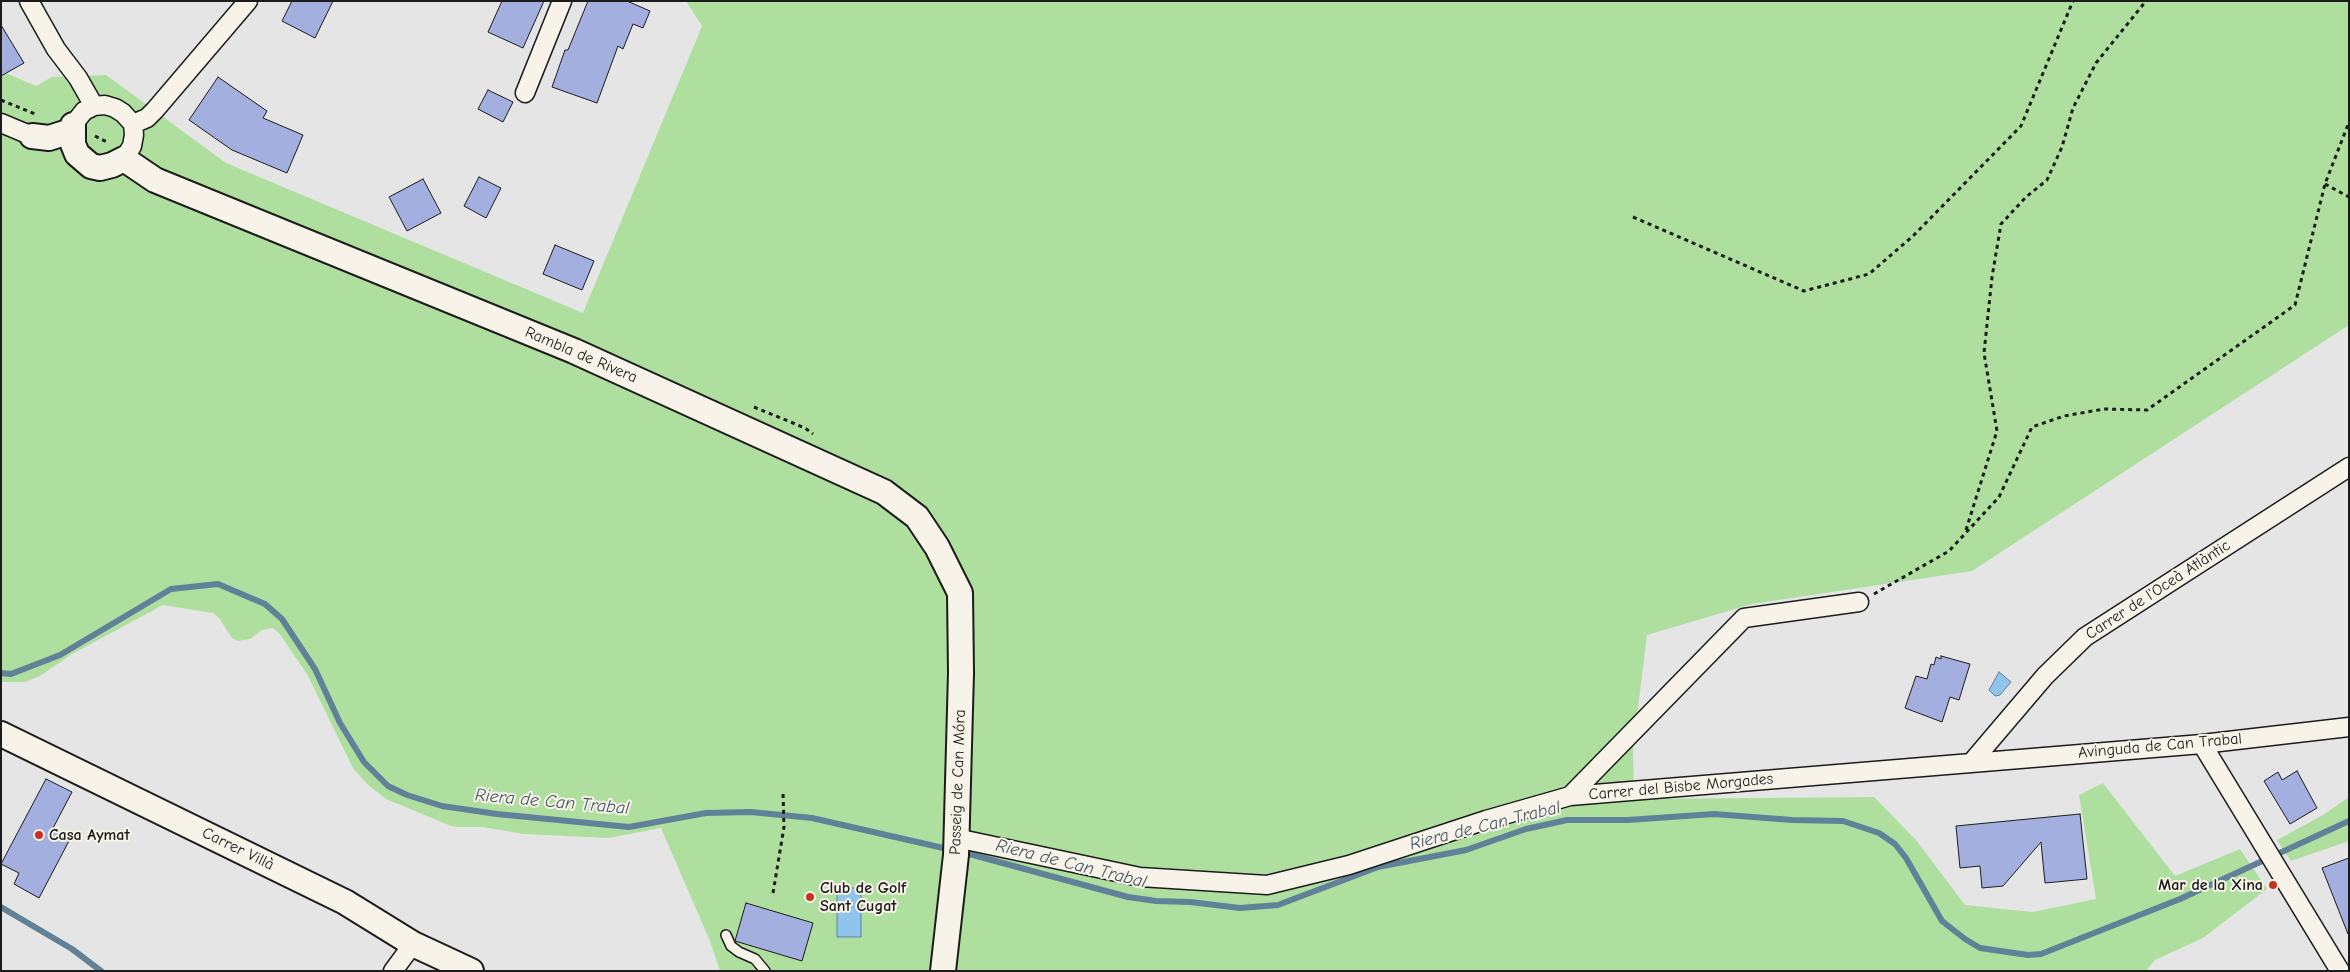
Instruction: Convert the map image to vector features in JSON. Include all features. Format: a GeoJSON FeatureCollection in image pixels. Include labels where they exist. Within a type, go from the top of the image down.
{"type":"FeatureCollection","features":[{"type":"Feature","properties":{"kind":"street"},"geometry":{"type":"LineString","coordinates":[[29,1],[56,49],[78,78],[94,106]]}},
{"type":"Feature","properties":{"kind":"street"},"geometry":{"type":"LineString","coordinates":[[132,124],[147,118],[155,110],[248,1]]}},
{"type":"Feature","properties":{"kind":"street"},"geometry":{"type":"LineString","coordinates":[[525,93],[562,1]]}},
{"type":"Feature","properties":{"kind":"street"},"geometry":{"type":"LineString","coordinates":[[1,123],[32,136],[49,138],[72,128],[84,110],[94,106],[105,105],[116,108],[132,124],[134,135],[126,156],[112,166],[100,168]]}},
{"type":"Feature","properties":{"kind":"street"},"geometry":{"type":"LineString","coordinates":[[72,128],[72,144],[77,154],[92,166],[124,177],[154,180]]}},
{"type":"Feature","properties":{"kind":"street"},"geometry":{"type":"LineString","coordinates":[[126,156],[154,180]]}},
{"type":"Feature","properties":{"kind":"street","name":"Rambla de Rivera"},"geometry":{"type":"LineString","coordinates":[[154,180],[574,351],[884,492],[917,517],[937,546],[960,593]]}},
{"type":"Feature","properties":{"kind":"street","name":"Carrer de l'Oceà Atlàntic"},"geometry":{"type":"LineString","coordinates":[[1971,763],[2045,676],[2084,636],[2349,467]]}},
{"type":"Feature","properties":{"kind":"street","name":"Passeig de Can Móra"},"geometry":{"type":"LineString","coordinates":[[943,971],[956,845],[961,673],[960,593]]}},
{"type":"Feature","properties":{"kind":"street"},"geometry":{"type":"LineString","coordinates":[[1570,796],[1744,618],[1859,602]]}},
{"type":"Feature","properties":{"kind":"street","name":"Avinguda de Can Trabal"},"geometry":{"type":"LineString","coordinates":[[1971,763],[2202,744],[2349,727]]}},
{"type":"Feature","properties":{"kind":"street","name":"Carrer Villà"},"geometry":{"type":"LineString","coordinates":[[1,734],[345,902],[413,944],[471,971]]}},
{"type":"Feature","properties":{"kind":"street"},"geometry":{"type":"LineString","coordinates":[[2202,744],[2340,971]]}},
{"type":"Feature","properties":{"kind":"street","name":"Carrer del Bisbe Morgades"},"geometry":{"type":"LineString","coordinates":[[956,845],[1140,877],[1267,885],[1349,864],[1477,823],[1570,796],[1971,763]]}},
{"type":"Feature","properties":{"kind":"street"},"geometry":{"type":"LineString","coordinates":[[394,971],[413,944]]}},
{"type":"Feature","properties":{"kind":"lane"},"geometry":{"type":"LineString","coordinates":[[726,935],[731,946],[755,960],[765,971]]}},
{"type":"Feature","properties":{"kind":"path"},"geometry":{"type":"LineString","coordinates":[[1633,217],[1804,291],[1869,274],[1913,236],[2021,126],[2073,1]]}},
{"type":"Feature","properties":{"kind":"path"},"geometry":{"type":"LineString","coordinates":[[1965,533],[1997,431],[1984,352],[1992,277],[2001,224],[2026,197],[2047,180],[2062,147],[2073,108],[2096,63],[2146,1]]}},
{"type":"Feature","properties":{"kind":"path"},"geometry":{"type":"LineString","coordinates":[[1859,602],[1949,551],[1999,497],[2032,427],[2064,416],[2104,409],[2147,410],[2295,305],[2325,184],[2349,122]]}},
{"type":"Feature","properties":{"kind":"path"},"geometry":{"type":"LineString","coordinates":[[72,128],[126,156]]}},
{"type":"Feature","properties":{"kind":"path"},"geometry":{"type":"LineString","coordinates":[[2325,184],[2349,197]]}},
{"type":"Feature","properties":{"kind":"path"},"geometry":{"type":"LineString","coordinates":[[772,893],[784,827],[783,792]]}},
{"type":"Feature","properties":{"kind":"green space"},"geometry":{"type":"Polygon","coordinates":[[[686,1],[2349,1],[2349,325],[1972,571],[1752,604],[1647,635],[1633,748],[1634,799],[1874,797],[1916,840],[1965,905],[2033,912],[2096,899],[2079,795],[2103,783],[2175,876],[2240,849],[2267,889],[2203,938],[2155,960],[2146,971],[720,971],[710,941],[661,828],[608,838],[524,834],[483,827],[451,826],[386,799],[367,784],[353,768],[307,674],[279,633],[273,628],[262,630],[250,639],[238,641],[232,638],[219,618],[213,613],[163,605],[72,654],[40,676],[25,682],[1,682],[1,71],[36,86],[52,77],[106,75],[226,163],[583,313],[702,26],[686,1]]]}},
{"type":"Feature","properties":{"kind":"green space"},"geometry":{"type":"Polygon","coordinates":[[[2349,797],[2349,841],[2291,861],[2277,840],[2323,815],[2349,797]]]}},
{"type":"Feature","properties":{"kind":"water"},"geometry":{"type":"Polygon","coordinates":[[[1999,672],[2011,682],[2000,695],[1995,696],[1989,690],[1999,672]]]}},
{"type":"Feature","properties":{"kind":"water"},"geometry":{"type":"Polygon","coordinates":[[[837,888],[861,888],[861,937],[837,937],[837,888]]]}},
{"type":"Feature","properties":{"kind":"building"},"geometry":{"type":"Polygon","coordinates":[[[292,1],[333,1],[315,38],[282,21],[292,1]]]}},
{"type":"Feature","properties":{"kind":"building"},"geometry":{"type":"Polygon","coordinates":[[[502,1],[544,1],[523,48],[488,32],[502,1]]]}},
{"type":"Feature","properties":{"kind":"building"},"geometry":{"type":"Polygon","coordinates":[[[588,1],[627,1],[650,11],[643,28],[633,24],[623,49],[618,46],[597,103],[552,87],[565,50],[568,50],[588,1]]]}},
{"type":"Feature","properties":{"kind":"building"},"geometry":{"type":"Polygon","coordinates":[[[1,25],[24,63],[1,76],[1,25]]]}},
{"type":"Feature","properties":{"kind":"building"},"geometry":{"type":"Polygon","coordinates":[[[218,77],[267,111],[263,118],[303,135],[287,173],[232,150],[189,120],[218,77]]]}},
{"type":"Feature","properties":{"kind":"building"},"geometry":{"type":"Polygon","coordinates":[[[488,90],[513,102],[503,122],[478,109],[488,90]]]}},
{"type":"Feature","properties":{"kind":"building"},"geometry":{"type":"Polygon","coordinates":[[[479,177],[501,188],[486,218],[464,206],[479,177]]]}},
{"type":"Feature","properties":{"kind":"building"},"geometry":{"type":"Polygon","coordinates":[[[423,179],[441,213],[407,231],[389,197],[423,179]]]}},
{"type":"Feature","properties":{"kind":"building"},"geometry":{"type":"Polygon","coordinates":[[[555,245],[594,261],[582,290],[543,274],[555,245]]]}},
{"type":"Feature","properties":{"kind":"building"},"geometry":{"type":"Polygon","coordinates":[[[1941,656],[1970,664],[1959,700],[1950,697],[1942,722],[1905,708],[1916,676],[1927,679],[1931,664],[1934,665],[1936,657],[1941,659],[1941,656]]]}},
{"type":"Feature","properties":{"kind":"building"},"geometry":{"type":"Polygon","coordinates":[[[2297,771],[2317,808],[2290,824],[2264,781],[2278,772],[2282,780],[2297,771]]]}},
{"type":"Feature","properties":{"kind":"building","name":"Casa Aymat"},"geometry":{"type":"Polygon","coordinates":[[[46,779],[72,792],[52,830],[70,839],[39,898],[14,884],[19,873],[1,864],[46,779]]]}},
{"type":"Feature","properties":{"kind":"building"},"geometry":{"type":"Polygon","coordinates":[[[2080,814],[2087,879],[2045,883],[2041,842],[2003,886],[1982,888],[1980,866],[1960,868],[1956,826],[2080,814]]]}},
{"type":"Feature","properties":{"kind":"building"},"geometry":{"type":"Polygon","coordinates":[[[2349,858],[2349,934],[2348,934],[2322,868],[2349,858]]]}},
{"type":"Feature","properties":{"kind":"building"},"geometry":{"type":"Polygon","coordinates":[[[746,903],[813,923],[802,961],[735,941],[746,903]]]}},
{"type":"Feature","properties":{"kind":"waterway","name":"Riera de Can Trabal"},"geometry":{"type":"LineString","coordinates":[[1,673],[11,674],[60,655],[171,589],[218,584],[265,604],[282,619],[315,669],[340,723],[364,762],[388,786],[407,795],[442,806],[497,814],[629,827],[706,813],[751,812],[812,818],[952,850]]}},
{"type":"Feature","properties":{"kind":"waterway","name":"Riera de Can Trabal"},"geometry":{"type":"LineString","coordinates":[[962,852],[1128,897],[1240,908],[1278,905],[1378,867],[1466,850],[1526,829],[1567,820],[1628,820],[1714,814],[1792,820],[1843,821],[1879,833],[1895,844],[1906,858],[1942,921],[1965,939],[1980,948],[2028,955],[2041,954],[2180,899],[2349,821]]}},
{"type":"Feature","properties":{"kind":"waterway"},"geometry":{"type":"LineString","coordinates":[[1,907],[72,949],[101,971]]}},
{"type":"Feature","properties":{"kind":"place","name":"Casa Aymat"},"geometry":{"type":"Point","coordinates":[39,835]}},
{"type":"Feature","properties":{"kind":"place","name":"Mar de la Xina"},"geometry":{"type":"Point","coordinates":[2273,885]}},
{"type":"Feature","properties":{"kind":"place","name":"Club de Golf Sant Cugat"},"geometry":{"type":"Point","coordinates":[810,897]}}]}
